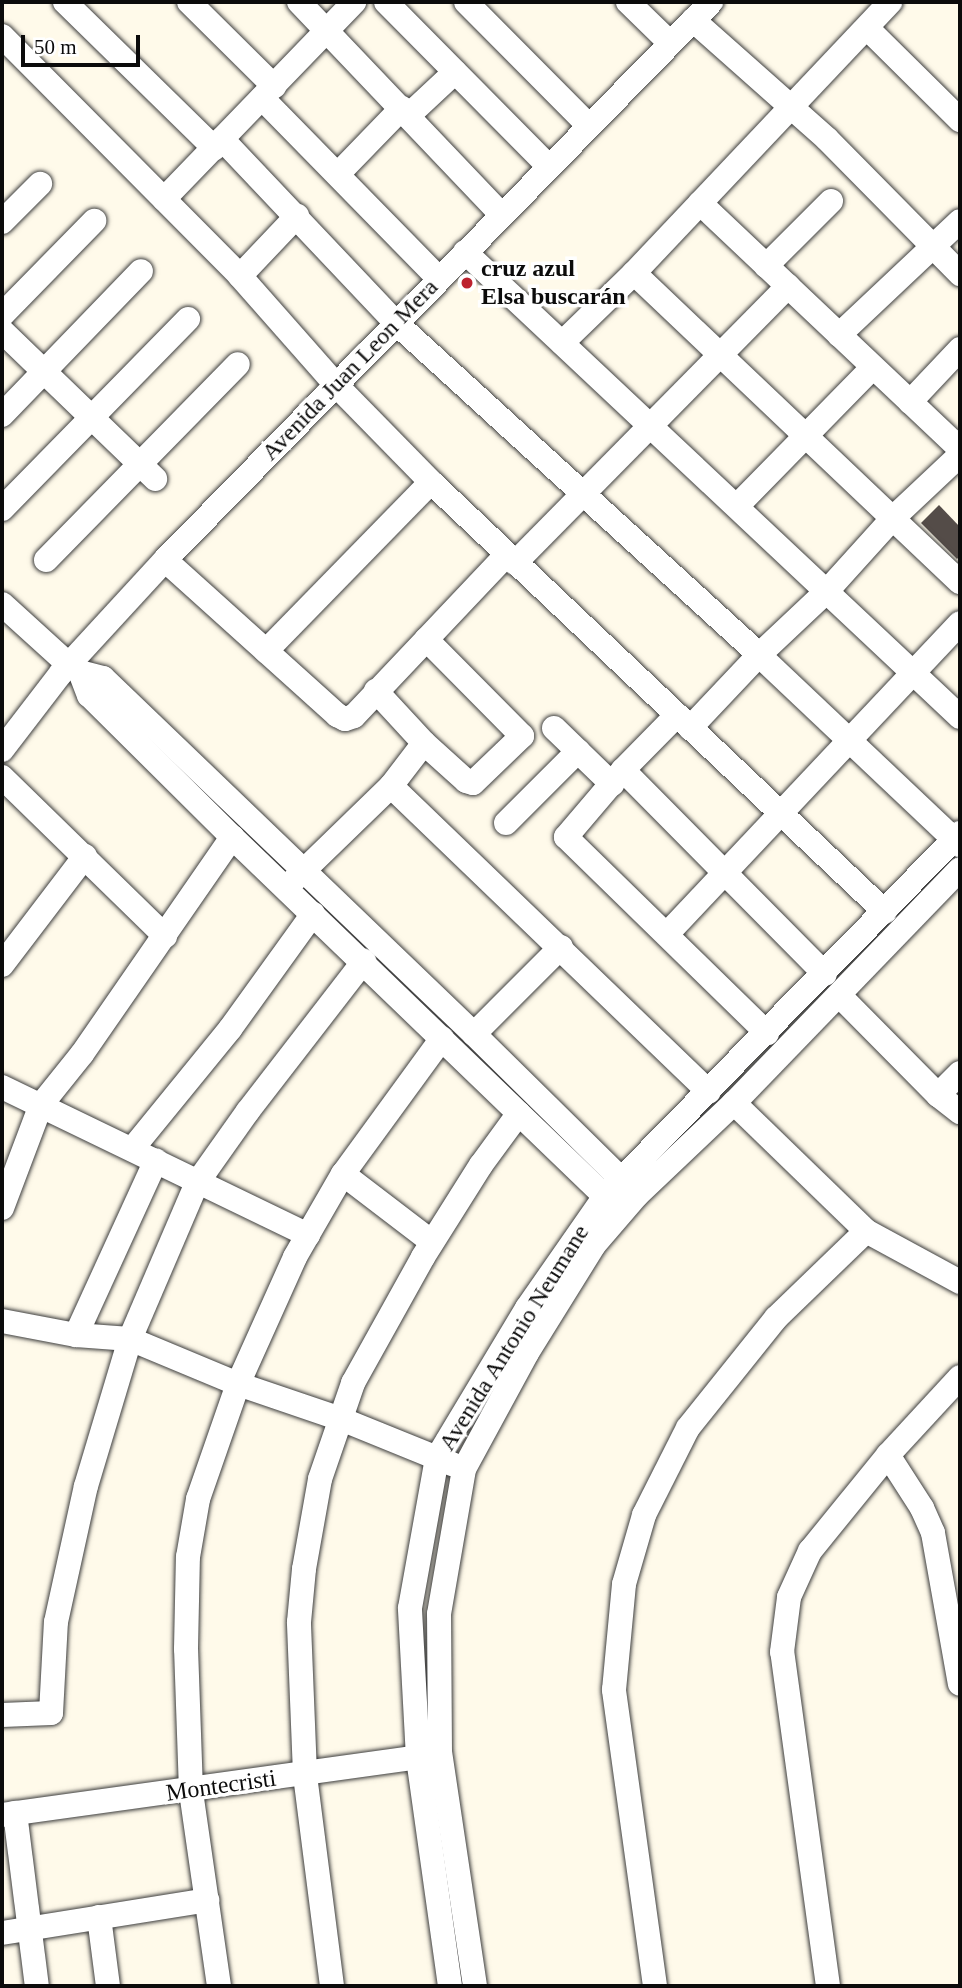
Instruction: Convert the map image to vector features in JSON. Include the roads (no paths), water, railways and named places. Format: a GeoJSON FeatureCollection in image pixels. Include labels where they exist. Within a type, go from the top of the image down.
{"type":"FeatureCollection","features":[{"type":"Feature","properties":{"kind":"street"},"geometry":{"type":"LineString","coordinates":[[65,2],[297,216],[397,323],[958,839]]}},
{"type":"Feature","properties":{"kind":"street"},"geometry":{"type":"LineString","coordinates":[[189,2],[338,174],[439,279]]}},
{"type":"Feature","properties":{"kind":"street"},"geometry":{"type":"LineString","coordinates":[[299,2],[501,214]]}},
{"type":"Feature","properties":{"kind":"street"},"geometry":{"type":"LineString","coordinates":[[164,200],[354,2]]}},
{"type":"Feature","properties":{"kind":"street"},"geometry":{"type":"LineString","coordinates":[[386,2],[549,167]]}},
{"type":"Feature","properties":{"kind":"street"},"geometry":{"type":"LineString","coordinates":[[466,2],[588,125]]}},
{"type":"Feature","properties":{"kind":"street"},"geometry":{"type":"LineString","coordinates":[[628,2],[670,43]]}},
{"type":"Feature","properties":{"kind":"street","name":"Avenida Juan Leon Mera"},"geometry":{"type":"LineString","coordinates":[[2,750],[165,560],[711,2]]}},
{"type":"Feature","properties":{"kind":"street"},"geometry":{"type":"LineString","coordinates":[[562,343],[634,273],[890,2]]}},
{"type":"Feature","properties":{"kind":"street"},"geometry":{"type":"LineString","coordinates":[[693,20],[827,139],[960,274]]}},
{"type":"Feature","properties":{"kind":"street"},"geometry":{"type":"LineString","coordinates":[[867,28],[960,120]]}},
{"type":"Feature","properties":{"kind":"street"},"geometry":{"type":"LineString","coordinates":[[2,36],[240,275],[336,385],[431,482],[885,912]]}},
{"type":"Feature","properties":{"kind":"street"},"geometry":{"type":"LineString","coordinates":[[338,174],[405,111],[455,72]]}},
{"type":"Feature","properties":{"kind":"street"},"geometry":{"type":"LineString","coordinates":[[2,222],[40,184]]}},
{"type":"Feature","properties":{"kind":"street"},"geometry":{"type":"LineString","coordinates":[[766,266],[831,201]]}},
{"type":"Feature","properties":{"kind":"street"},"geometry":{"type":"LineString","coordinates":[[700,202],[960,449]]}},
{"type":"Feature","properties":{"kind":"street"},"geometry":{"type":"LineString","coordinates":[[240,275],[297,216]]}},
{"type":"Feature","properties":{"kind":"street"},"geometry":{"type":"LineString","coordinates":[[2,315],[94,221]]}},
{"type":"Feature","properties":{"kind":"street"},"geometry":{"type":"LineString","coordinates":[[839,335],[935,248],[960,221]]}},
{"type":"Feature","properties":{"kind":"street"},"geometry":{"type":"LineString","coordinates":[[465,252],[647,426],[737,506],[960,717]]}},
{"type":"Feature","properties":{"kind":"street"},"geometry":{"type":"LineString","coordinates":[[2,415],[141,271]]}},
{"type":"Feature","properties":{"kind":"street"},"geometry":{"type":"LineString","coordinates":[[634,273],[960,582]]}},
{"type":"Feature","properties":{"kind":"street"},"geometry":{"type":"LineString","coordinates":[[165,560],[337,715],[345,719],[354,716],[426,639],[582,494],[788,286]]}},
{"type":"Feature","properties":{"kind":"street"},"geometry":{"type":"LineString","coordinates":[[2,509],[188,319]]}},
{"type":"Feature","properties":{"kind":"street"},"geometry":{"type":"LineString","coordinates":[[2,331],[147,472]]}},
{"type":"Feature","properties":{"kind":"street"},"geometry":{"type":"LineString","coordinates":[[910,402],[960,349]]}},
{"type":"Feature","properties":{"kind":"street"},"geometry":{"type":"LineString","coordinates":[[46,559],[147,472],[238,365]]}},
{"type":"Feature","properties":{"kind":"street"},"geometry":{"type":"LineString","coordinates":[[737,506],[873,367]]}},
{"type":"Feature","properties":{"kind":"street"},"geometry":{"type":"LineString","coordinates":[[767,1033],[566,837],[617,777],[759,655],[827,591],[893,518],[960,456]]}},
{"type":"Feature","properties":{"kind":"street"},"geometry":{"type":"LineString","coordinates":[[266,651],[431,482]]}},
{"type":"Feature","properties":{"kind":"street"},"geometry":{"type":"LineString","coordinates":[[2,604],[74,668],[89,695],[232,837],[364,961],[519,1113],[621,1196]]}},
{"type":"Feature","properties":{"kind":"street"},"geometry":{"type":"LineString","coordinates":[[667,934],[960,623]]}},
{"type":"Feature","properties":{"kind":"street"},"geometry":{"type":"LineString","coordinates":[[376,691],[424,743],[466,781],[474,783],[522,736],[426,639]]}},
{"type":"Feature","properties":{"kind":"street"},"geometry":{"type":"LineString","coordinates":[[74,668],[103,678],[474,1034],[621,1196]]}},
{"type":"Feature","properties":{"kind":"street"},"geometry":{"type":"LineString","coordinates":[[554,728],[578,751],[617,777],[725,872],[825,974]]}},
{"type":"Feature","properties":{"kind":"street"},"geometry":{"type":"LineString","coordinates":[[286,888],[391,786],[424,743]]}},
{"type":"Feature","properties":{"kind":"street"},"geometry":{"type":"LineString","coordinates":[[506,823],[578,751]]}},
{"type":"Feature","properties":{"kind":"street"},"geometry":{"type":"LineString","coordinates":[[2,777],[165,936]]}},
{"type":"Feature","properties":{"kind":"street"},"geometry":{"type":"LineString","coordinates":[[391,786],[709,1092]]}},
{"type":"Feature","properties":{"kind":"street"},"geometry":{"type":"LineString","coordinates":[[2,1208],[41,1105],[82,1054],[232,837]]}},
{"type":"Feature","properties":{"kind":"street","name":"Avenida Antonio Neumane"},"geometry":{"type":"LineString","coordinates":[[450,1986],[429,1755],[410,1608],[437,1458],[527,1308],[621,1196],[709,1092],[958,839]]}},
{"type":"Feature","properties":{"kind":"street"},"geometry":{"type":"LineString","coordinates":[[2,965],[85,856]]}},
{"type":"Feature","properties":{"kind":"street","name":"Avenida Antonio Neumane"},"geometry":{"type":"LineString","coordinates":[[475,1986],[429,1755],[439,1614],[464,1469],[527,1353],[621,1196],[734,1103],[958,875]]}},
{"type":"Feature","properties":{"kind":"street"},"geometry":{"type":"LineString","coordinates":[[133,1148],[230,1029],[313,914]]}},
{"type":"Feature","properties":{"kind":"street"},"geometry":{"type":"LineString","coordinates":[[474,1034],[561,947]]}},
{"type":"Feature","properties":{"kind":"street"},"geometry":{"type":"LineString","coordinates":[[2,1715],[51,1713],[56,1622],[71,1545],[130,1339],[197,1183],[248,1111],[364,961]]}},
{"type":"Feature","properties":{"kind":"street"},"geometry":{"type":"LineString","coordinates":[[839,995],[939,1095],[960,1112]]}},
{"type":"Feature","properties":{"kind":"street"},"geometry":{"type":"LineString","coordinates":[[219,1986],[191,1791],[186,1649],[188,1557],[198,1499],[238,1384],[308,1234],[343,1174],[442,1038]]}},
{"type":"Feature","properties":{"kind":"street"},"geometry":{"type":"LineString","coordinates":[[939,1095],[960,1073]]}},
{"type":"Feature","properties":{"kind":"street"},"geometry":{"type":"LineString","coordinates":[[2,1087],[308,1234]]}},
{"type":"Feature","properties":{"kind":"street"},"geometry":{"type":"LineString","coordinates":[[734,1103],[866,1231],[960,1282]]}},
{"type":"Feature","properties":{"kind":"street"},"geometry":{"type":"LineString","coordinates":[[332,1986],[305,1774],[299,1622],[304,1569],[320,1479],[353,1383],[432,1242],[519,1113]]}},
{"type":"Feature","properties":{"kind":"street"},"geometry":{"type":"LineString","coordinates":[[76,1335],[156,1160]]}},
{"type":"Feature","properties":{"kind":"street"},"geometry":{"type":"LineString","coordinates":[[343,1174],[432,1242]]}},
{"type":"Feature","properties":{"kind":"street"},"geometry":{"type":"LineString","coordinates":[[655,1986],[614,1690],[624,1584],[645,1515],[688,1428],[776,1318],[866,1231]]}},
{"type":"Feature","properties":{"kind":"street"},"geometry":{"type":"LineString","coordinates":[[2,1321],[76,1335],[130,1339],[238,1384],[341,1419],[464,1469]]}},
{"type":"Feature","properties":{"kind":"street"},"geometry":{"type":"LineString","coordinates":[[828,1986],[782,1652],[789,1597],[810,1551],[888,1455],[960,1377]]}},
{"type":"Feature","properties":{"kind":"street"},"geometry":{"type":"LineString","coordinates":[[888,1455],[922,1508],[933,1533],[960,1684]]}},
{"type":"Feature","properties":{"kind":"street","name":"Montecristi"},"geometry":{"type":"LineString","coordinates":[[8,1814],[191,1791],[429,1755]]}},
{"type":"Feature","properties":{"kind":"street"},"geometry":{"type":"LineString","coordinates":[[8,1814],[37,1986]]}},
{"type":"Feature","properties":{"kind":"street"},"geometry":{"type":"LineString","coordinates":[[2,1933],[207,1900]]}},
{"type":"Feature","properties":{"kind":"street"},"geometry":{"type":"LineString","coordinates":[[99,1917],[108,1986]]}},
{"type":"Feature","properties":{"kind":"place","name":"cruz azul Elsa buscarán"},"geometry":{"type":"Point","coordinates":[467,283]}}]}
